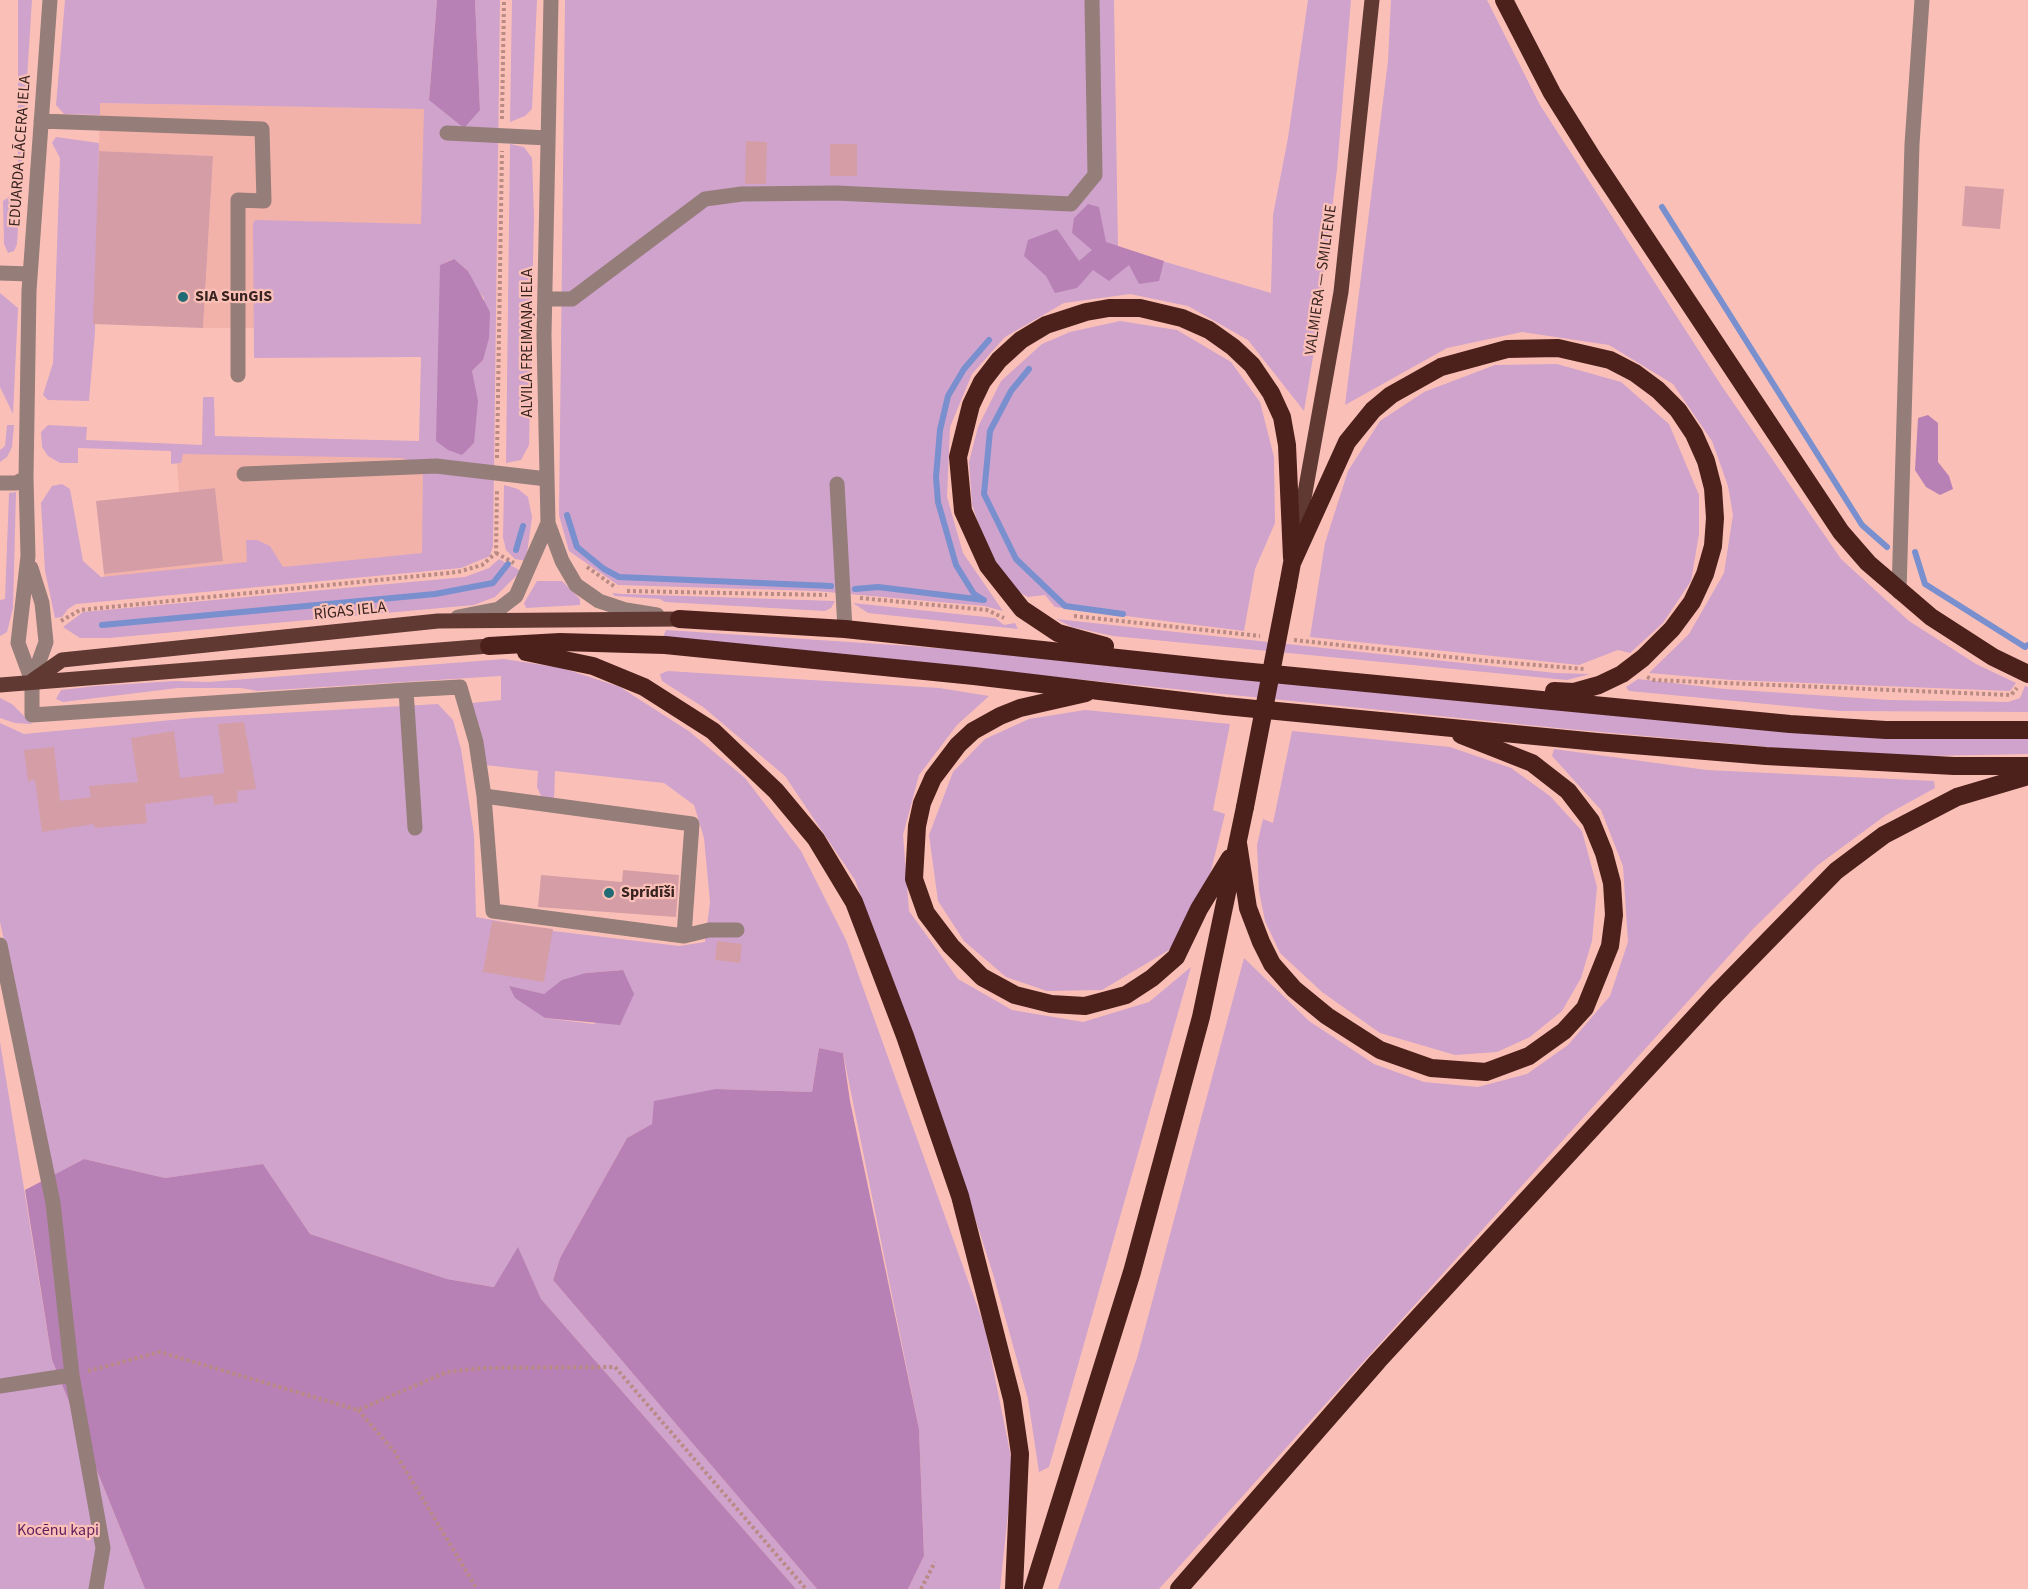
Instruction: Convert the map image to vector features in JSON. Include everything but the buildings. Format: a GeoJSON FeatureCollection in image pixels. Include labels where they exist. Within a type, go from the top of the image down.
{"type":"FeatureCollection","features":[{"type":"Feature","properties":{"kind":"highway"},"geometry":{"type":"LineString","coordinates":[[1504,0],[1552,93],[1594,160],[1815,496],[1868,562],[1899,592],[2024,678]]}},
{"type":"Feature","properties":{"kind":"highway"},"geometry":{"type":"LineString","coordinates":[[1034,1589],[1132,1272],[1201,1017],[1238,843],[1292,563],[1287,445],[1282,417],[1271,393],[1252,365],[1233,347],[1209,330],[1159,310],[1109,308],[1086,312],[1046,325],[1021,340],[999,360],[982,382],[962,433],[958,457],[959,487],[970,531],[988,566],[1010,597],[1032,618],[1058,633],[1088,643],[1221,669]]}},
{"type":"Feature","properties":{"kind":"highway"},"geometry":{"type":"LineString","coordinates":[[1292,563],[1336,463],[1358,426],[1391,395],[1441,367],[1507,349],[1558,348],[1585,353],[1622,365],[1658,390],[1674,405],[1694,434],[1706,461],[1713,488],[1715,518],[1713,546],[1702,582],[1683,615],[1659,644],[1622,674],[1599,685],[1574,692],[1394,686]]}},
{"type":"Feature","properties":{"kind":"highway"},"geometry":{"type":"LineString","coordinates":[[680,619],[845,629],[1221,669],[1790,724],[1898,730],[2028,729]]}},
{"type":"Feature","properties":{"kind":"highway"},"geometry":{"type":"LineString","coordinates":[[489,646],[560,642],[665,645],[1440,727],[1766,756],[1954,766],[2028,766]]}},
{"type":"Feature","properties":{"kind":"highway"},"geometry":{"type":"LineString","coordinates":[[489,646],[560,657],[593,666],[644,687],[713,731],[776,791],[816,839],[854,902],[905,1036],[960,1196],[1012,1399],[1020,1454],[1014,1589]]}},
{"type":"Feature","properties":{"kind":"highway"},"geometry":{"type":"LineString","coordinates":[[1098,690],[1020,708],[1000,716],[973,731],[958,745],[933,778],[922,804],[917,826],[914,879],[926,913],[951,946],[982,977],[1015,994],[1051,1004],[1085,1006],[1126,994],[1152,978],[1176,957],[1199,909],[1238,843]]}},
{"type":"Feature","properties":{"kind":"highway"},"geometry":{"type":"LineString","coordinates":[[1238,843],[1248,908],[1272,964],[1294,989],[1327,1016],[1380,1050],[1431,1068],[1486,1072],[1529,1056],[1564,1031],[1585,1008],[1610,946],[1612,883],[1591,821],[1568,790],[1532,763],[1440,727]]}},
{"type":"Feature","properties":{"kind":"highway"},"geometry":{"type":"LineString","coordinates":[[1179,1589],[1378,1361],[1715,995],[1836,871],[1884,835],[1957,797],[2028,776]]}},
{"type":"Feature","properties":{"kind":"main road","name":"VALMIERA — SMILTENE"},"geometry":{"type":"LineString","coordinates":[[1292,563],[1341,292],[1372,0]]}},
{"type":"Feature","properties":{"kind":"main road","name":"RĪGAS IELA"},"geometry":{"type":"LineString","coordinates":[[32,681],[62,660],[438,621],[680,619]]}},
{"type":"Feature","properties":{"kind":"main road","name":"RĪGAS IELA"},"geometry":{"type":"LineString","coordinates":[[0,685],[489,646]]}},
{"type":"Feature","properties":{"kind":"street","name":"EDUARDA LĀCERA IELA"},"geometry":{"type":"LineString","coordinates":[[32,681],[18,643],[28,556],[26,478],[30,274],[50,0]]}},
{"type":"Feature","properties":{"kind":"street","name":"ALVILA FREIMAŅA IELA"},"geometry":{"type":"LineString","coordinates":[[438,621],[499,609],[516,596],[548,523],[546,299],[551,0]]}},
{"type":"Feature","properties":{"kind":"street"},"geometry":{"type":"LineString","coordinates":[[546,299],[572,299],[705,198],[742,194],[836,193],[1071,204],[1095,175],[1092,0]]}},
{"type":"Feature","properties":{"kind":"street"},"geometry":{"type":"LineString","coordinates":[[1899,592],[1912,144],[1922,0]]}},
{"type":"Feature","properties":{"kind":"street"},"geometry":{"type":"LineString","coordinates":[[41,121],[262,129],[264,201],[238,200],[238,375]]}},
{"type":"Feature","properties":{"kind":"street"},"geometry":{"type":"LineString","coordinates":[[447,133],[548,138]]}},
{"type":"Feature","properties":{"kind":"street"},"geometry":{"type":"LineString","coordinates":[[0,273],[30,274]]}},
{"type":"Feature","properties":{"kind":"street"},"geometry":{"type":"LineString","coordinates":[[244,474],[436,466],[547,478]]}},
{"type":"Feature","properties":{"kind":"street"},"geometry":{"type":"LineString","coordinates":[[0,483],[16,483],[26,478]]}},
{"type":"Feature","properties":{"kind":"street"},"geometry":{"type":"LineString","coordinates":[[837,484],[845,629]]}},
{"type":"Feature","properties":{"kind":"street"},"geometry":{"type":"LineString","coordinates":[[548,523],[562,561],[576,585],[599,601],[626,610],[680,619]]}},
{"type":"Feature","properties":{"kind":"street","name":"EDUARDA LĀCERA IELA"},"geometry":{"type":"LineString","coordinates":[[28,556],[42,603],[46,642],[32,681]]}},
{"type":"Feature","properties":{"kind":"street"},"geometry":{"type":"LineString","coordinates":[[32,681],[32,715],[460,687],[476,742],[484,796],[493,911],[684,936],[709,930],[737,930]]}},
{"type":"Feature","properties":{"kind":"street"},"geometry":{"type":"LineString","coordinates":[[406,690],[415,828]]}},
{"type":"Feature","properties":{"kind":"street"},"geometry":{"type":"LineString","coordinates":[[484,796],[692,824],[684,936]]}},
{"type":"Feature","properties":{"kind":"street"},"geometry":{"type":"LineString","coordinates":[[0,945],[52,1203],[72,1375],[103,1548],[96,1589]]}},
{"type":"Feature","properties":{"kind":"street"},"geometry":{"type":"LineString","coordinates":[[0,1386],[72,1375]]}},
{"type":"Feature","properties":{"kind":"path"},"geometry":{"type":"LineString","coordinates":[[58,623],[80,610],[458,572],[482,565],[496,553],[504,0]]}},
{"type":"Feature","properties":{"kind":"path"},"geometry":{"type":"LineString","coordinates":[[496,553],[523,567]]}},
{"type":"Feature","properties":{"kind":"path"},"geometry":{"type":"LineString","coordinates":[[581,563],[620,591],[837,595]]}},
{"type":"Feature","properties":{"kind":"path"},"geometry":{"type":"LineString","coordinates":[[853,597],[987,610],[1007,620],[1013,617]]}},
{"type":"Feature","properties":{"kind":"path"},"geometry":{"type":"LineString","coordinates":[[1067,615],[1265,637]]}},
{"type":"Feature","properties":{"kind":"path"},"geometry":{"type":"LineString","coordinates":[[1289,640],[1487,661],[1586,669],[1596,665]]}},
{"type":"Feature","properties":{"kind":"path"},"geometry":{"type":"LineString","coordinates":[[1642,674],[1654,680],[2011,695],[2024,678]]}},
{"type":"Feature","properties":{"kind":"path"},"geometry":{"type":"LineString","coordinates":[[72,1375],[160,1352],[358,1410],[394,1451],[477,1589]]}},
{"type":"Feature","properties":{"kind":"path"},"geometry":{"type":"LineString","coordinates":[[358,1410],[447,1372],[483,1368],[615,1367],[806,1589]]}},
{"type":"Feature","properties":{"kind":"path"},"geometry":{"type":"LineString","coordinates":[[921,1589],[934,1562]]}},
{"type":"Feature","properties":{"kind":"shaded area"},"geometry":{"type":"Polygon","coordinates":[[[437,0],[475,0],[480,110],[464,128],[429,100],[437,0]]]}},
{"type":"Feature","properties":{"kind":"shaded area"},"geometry":{"type":"Polygon","coordinates":[[[100,103],[442,109],[439,348],[260,328],[203,328],[213,156],[99,151],[100,103]]]}},
{"type":"Feature","properties":{"kind":"shaded area"},"geometry":{"type":"Polygon","coordinates":[[[1088,204],[1099,207],[1106,242],[1164,261],[1159,281],[1139,284],[1129,265],[1109,281],[1093,270],[1077,288],[1055,293],[1046,276],[1024,256],[1028,240],[1057,229],[1079,261],[1092,250],[1072,233],[1074,218],[1088,204]]]}},
{"type":"Feature","properties":{"kind":"shaded area"},"geometry":{"type":"Polygon","coordinates":[[[454,259],[468,271],[490,312],[489,338],[483,360],[472,371],[478,401],[474,443],[462,455],[448,450],[436,441],[440,265],[454,259]]]}},
{"type":"Feature","properties":{"kind":"shaded area"},"geometry":{"type":"Polygon","coordinates":[[[1928,415],[1938,423],[1938,462],[1949,476],[1953,489],[1940,495],[1926,487],[1915,470],[1918,418],[1928,415]]]}},
{"type":"Feature","properties":{"kind":"shaded area"},"geometry":{"type":"Polygon","coordinates":[[[176,449],[436,453],[438,552],[104,585],[104,574],[223,560],[215,488],[179,492],[176,449]]]}},
{"type":"Feature","properties":{"kind":"shaded area"},"geometry":{"type":"Polygon","coordinates":[[[623,970],[634,994],[620,1025],[545,1018],[515,998],[509,986],[544,994],[562,980],[586,973],[623,970]]]}},
{"type":"Feature","properties":{"kind":"shaded area"},"geometry":{"type":"Polygon","coordinates":[[[819,1048],[843,1053],[850,1101],[919,1429],[924,1556],[908,1589],[817,1589],[553,1280],[560,1258],[627,1138],[652,1124],[654,1101],[716,1089],[812,1092],[819,1048]]]}},
{"type":"Feature","properties":{"kind":"shaded area"},"geometry":{"type":"Polygon","coordinates":[[[84,1159],[165,1178],[263,1164],[310,1234],[447,1279],[494,1287],[518,1247],[541,1299],[796,1589],[145,1589],[52,1360],[25,1190],[84,1159]]]}},
{"type":"Feature","properties":{"kind":"green space"},"geometry":{"type":"Polygon","coordinates":[[[18,0],[32,0],[24,126],[18,129],[18,0]]]}},
{"type":"Feature","properties":{"kind":"green space"},"geometry":{"type":"Polygon","coordinates":[[[65,0],[437,0],[429,100],[480,110],[475,0],[500,0],[493,546],[490,556],[461,568],[76,604],[62,617],[55,618],[45,571],[41,503],[52,486],[62,484],[70,489],[83,561],[101,577],[247,562],[246,540],[257,540],[270,546],[283,567],[422,553],[423,471],[415,462],[401,458],[183,454],[181,463],[171,464],[171,451],[78,448],[78,463],[60,463],[48,456],[42,447],[41,432],[48,425],[87,427],[86,440],[202,445],[203,397],[214,397],[215,436],[419,441],[421,357],[254,358],[253,224],[255,220],[421,224],[424,109],[100,103],[100,115],[64,114],[56,105],[65,0]],[[453,259],[440,265],[440,443],[471,446],[474,443],[472,371],[483,360],[484,298],[473,285],[468,271],[453,259]]]}},
{"type":"Feature","properties":{"kind":"green space"},"geometry":{"type":"Polygon","coordinates":[[[512,0],[537,0],[532,109],[525,116],[510,122],[512,0]]]}},
{"type":"Feature","properties":{"kind":"green space"},"geometry":{"type":"Polygon","coordinates":[[[565,0],[1114,0],[1118,248],[1271,293],[1273,215],[1288,138],[1308,0],[1351,0],[1337,169],[1316,339],[1304,411],[1248,340],[1188,306],[1130,294],[1064,303],[1005,337],[972,374],[950,427],[947,497],[963,553],[1003,611],[984,606],[816,591],[618,585],[569,551],[559,515],[565,0]]]}},
{"type":"Feature","properties":{"kind":"green space"},"geometry":{"type":"Polygon","coordinates":[[[1391,0],[1487,0],[1540,105],[1721,385],[1841,559],[1909,621],[1976,664],[2016,683],[2010,691],[1732,680],[1649,673],[1689,634],[1724,573],[1733,515],[1728,486],[1712,441],[1673,384],[1609,345],[1522,332],[1447,348],[1345,405],[1388,61],[1391,0]]]}},
{"type":"Feature","properties":{"kind":"green space"},"geometry":{"type":"Polygon","coordinates":[[[56,137],[99,143],[95,332],[89,401],[48,400],[43,395],[53,363],[60,158],[52,143],[56,137]]]}},
{"type":"Feature","properties":{"kind":"green space"},"geometry":{"type":"Polygon","coordinates":[[[21,144],[23,146],[17,244],[14,251],[8,253],[4,244],[3,201],[18,191],[18,146],[21,144]]]}},
{"type":"Feature","properties":{"kind":"green space"},"geometry":{"type":"Polygon","coordinates":[[[510,144],[524,147],[532,158],[534,217],[529,445],[521,460],[506,463],[510,144]]]}},
{"type":"Feature","properties":{"kind":"green space"},"geometry":{"type":"Polygon","coordinates":[[[0,293],[18,308],[13,414],[0,387],[0,293]]]}},
{"type":"Feature","properties":{"kind":"green space"},"geometry":{"type":"Polygon","coordinates":[[[1120,321],[1177,330],[1231,362],[1260,402],[1274,457],[1275,523],[1255,569],[1244,631],[1055,607],[1045,595],[1028,597],[1012,588],[984,542],[972,504],[969,462],[978,427],[1001,381],[1042,344],[1070,332],[1120,321]]]}},
{"type":"Feature","properties":{"kind":"green space"},"geometry":{"type":"Polygon","coordinates":[[[1557,364],[1621,382],[1669,424],[1699,495],[1699,534],[1691,581],[1663,623],[1630,653],[1618,650],[1579,665],[1310,637],[1325,543],[1348,471],[1380,421],[1424,392],[1495,365],[1557,364]]]}},
{"type":"Feature","properties":{"kind":"green space"},"geometry":{"type":"Polygon","coordinates":[[[7,425],[14,425],[12,447],[7,457],[0,462],[0,450],[5,446],[7,425]]]}},
{"type":"Feature","properties":{"kind":"green space"},"geometry":{"type":"Polygon","coordinates":[[[504,485],[518,489],[528,497],[532,517],[526,561],[515,559],[506,550],[503,537],[504,485]]]}},
{"type":"Feature","properties":{"kind":"green space"},"geometry":{"type":"Polygon","coordinates":[[[16,492],[13,608],[7,632],[0,636],[0,600],[5,599],[9,493],[16,492]]]}},
{"type":"Feature","properties":{"kind":"green space"},"geometry":{"type":"Polygon","coordinates":[[[499,559],[521,571],[495,597],[474,605],[109,638],[80,638],[63,627],[83,612],[465,577],[489,568],[499,559]]]}},
{"type":"Feature","properties":{"kind":"green space"},"geometry":{"type":"Polygon","coordinates":[[[537,581],[562,581],[580,599],[580,605],[526,608],[524,603],[537,581]]]}},
{"type":"Feature","properties":{"kind":"green space"},"geometry":{"type":"Polygon","coordinates":[[[612,593],[835,601],[831,608],[825,611],[665,602],[660,599],[615,596],[612,593]]]}},
{"type":"Feature","properties":{"kind":"green space"},"geometry":{"type":"Polygon","coordinates":[[[853,603],[995,618],[1004,625],[1015,623],[1018,629],[868,613],[853,603]]]}},
{"type":"Feature","properties":{"kind":"green space"},"geometry":{"type":"Polygon","coordinates":[[[1056,619],[1555,673],[1590,674],[1567,680],[1113,636],[1072,627],[1056,619]]]}},
{"type":"Feature","properties":{"kind":"green space"},"geometry":{"type":"Polygon","coordinates":[[[666,630],[910,646],[2028,737],[2028,754],[1925,756],[1803,750],[1567,729],[663,637],[666,630]]]}},
{"type":"Feature","properties":{"kind":"green space"},"geometry":{"type":"Polygon","coordinates":[[[504,659],[562,668],[620,687],[690,732],[745,778],[801,851],[846,940],[985,1328],[1013,1467],[1000,1589],[908,1589],[924,1556],[919,1429],[843,1053],[819,1048],[812,1092],[716,1089],[627,1138],[560,1258],[553,1280],[817,1589],[796,1589],[541,1299],[518,1248],[495,1287],[447,1279],[310,1234],[263,1164],[165,1178],[84,1159],[52,1176],[28,1049],[0,922],[0,723],[24,734],[193,718],[438,704],[453,720],[461,749],[474,835],[476,917],[553,931],[679,946],[705,942],[710,902],[704,838],[694,805],[664,783],[555,771],[554,799],[541,796],[537,787],[538,771],[485,765],[472,703],[501,700],[501,676],[258,691],[241,688],[178,688],[63,702],[56,699],[61,690],[96,686],[175,681],[208,682],[504,659]],[[622,970],[586,973],[544,994],[509,987],[545,1018],[593,1024],[625,1014],[622,970]]]}},
{"type":"Feature","properties":{"kind":"green space"},"geometry":{"type":"Polygon","coordinates":[[[668,671],[939,688],[989,696],[957,725],[919,775],[903,835],[909,911],[958,979],[1012,1010],[1083,1022],[1149,1002],[1191,967],[1049,1467],[1039,1472],[1028,1399],[993,1274],[956,1159],[855,880],[785,776],[703,707],[662,681],[660,674],[668,671]]]}},
{"type":"Feature","properties":{"kind":"green space"},"geometry":{"type":"Polygon","coordinates":[[[1638,679],[1725,689],[1889,700],[2008,702],[2020,698],[2025,686],[2028,687],[2028,712],[1840,711],[1629,691],[1626,687],[1638,679]]]}},
{"type":"Feature","properties":{"kind":"green space"},"geometry":{"type":"Polygon","coordinates":[[[0,698],[12,704],[32,724],[15,723],[0,718],[0,698]]]}},
{"type":"Feature","properties":{"kind":"green space"},"geometry":{"type":"Polygon","coordinates":[[[1085,710],[1230,724],[1213,810],[1225,814],[1207,887],[1169,950],[1102,990],[1047,991],[1006,977],[964,941],[938,901],[929,835],[953,772],[985,739],[1029,719],[1085,710]]]}},
{"type":"Feature","properties":{"kind":"green space"},"geometry":{"type":"Polygon","coordinates":[[[1292,731],[1450,747],[1511,768],[1550,796],[1582,831],[1597,887],[1592,941],[1581,978],[1562,1011],[1530,1037],[1497,1052],[1455,1055],[1380,1033],[1322,992],[1280,953],[1265,921],[1259,891],[1257,845],[1263,819],[1273,823],[1292,731]]]}},
{"type":"Feature","properties":{"kind":"green space"},"geometry":{"type":"Polygon","coordinates":[[[1554,749],[1707,770],[1934,781],[1935,788],[1886,815],[1818,865],[1753,929],[1159,1589],[1058,1589],[1137,1358],[1244,958],[1309,1021],[1374,1064],[1424,1082],[1478,1087],[1527,1074],[1568,1045],[1610,996],[1628,942],[1623,866],[1601,810],[1552,756],[1554,749]]]}},
{"type":"Feature","properties":{"kind":"green space","name":"Kocēnu kapi"},"geometry":{"type":"Polygon","coordinates":[[[0,1042],[52,1360],[145,1589],[0,1589],[0,1042]]]}},
{"type":"Feature","properties":{"kind":"waterway"},"geometry":{"type":"LineString","coordinates":[[1662,207],[1862,525],[1887,547]]}},
{"type":"Feature","properties":{"kind":"waterway"},"geometry":{"type":"LineString","coordinates":[[855,589],[878,587],[984,600],[974,594],[956,565],[938,502],[936,477],[940,430],[948,396],[964,369],[989,340]]}},
{"type":"Feature","properties":{"kind":"waterway"},"geometry":{"type":"LineString","coordinates":[[1029,369],[1011,391],[990,431],[984,494],[1016,559],[1065,606],[1123,614]]}},
{"type":"Feature","properties":{"kind":"waterway"},"geometry":{"type":"LineString","coordinates":[[567,515],[577,547],[604,569],[619,577],[831,586]]}},
{"type":"Feature","properties":{"kind":"waterway"},"geometry":{"type":"LineString","coordinates":[[516,550],[523,526]]}},
{"type":"Feature","properties":{"kind":"waterway"},"geometry":{"type":"LineString","coordinates":[[1915,552],[1925,584],[2025,647],[2028,645]]}},
{"type":"Feature","properties":{"kind":"waterway"},"geometry":{"type":"LineString","coordinates":[[102,625],[435,594],[493,583],[508,564]]}},
{"type":"Feature","properties":{"kind":"place","name":"SIA SunGIS"},"geometry":{"type":"Point","coordinates":[183,297]}},
{"type":"Feature","properties":{"kind":"place","name":"Sprīdīši"},"geometry":{"type":"Point","coordinates":[609,893]}}]}
